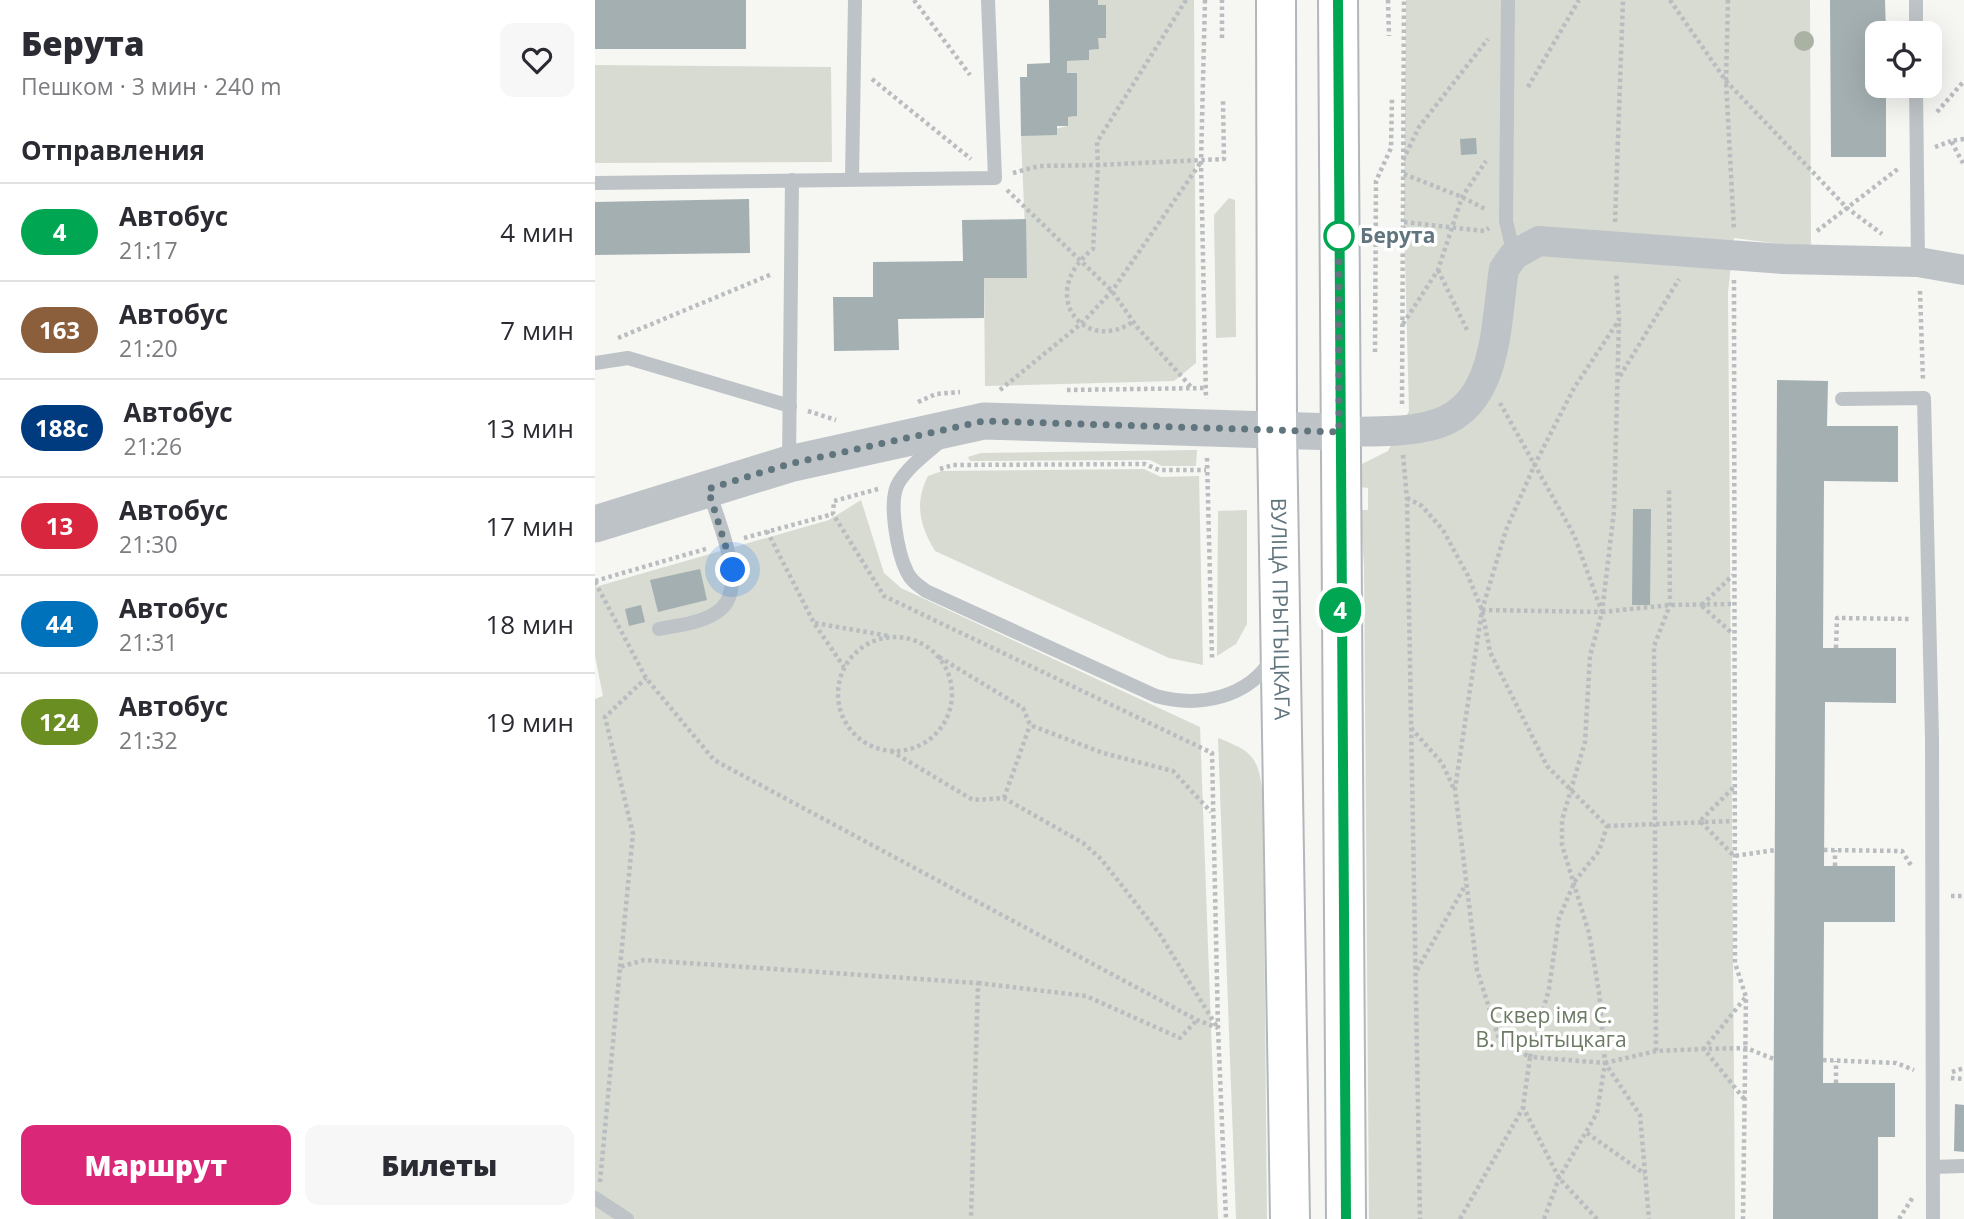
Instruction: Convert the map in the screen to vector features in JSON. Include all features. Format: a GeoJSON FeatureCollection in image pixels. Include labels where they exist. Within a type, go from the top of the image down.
{"type":"FeatureCollection","features":[{"type":"Feature","properties":{"kind":"main road","name":"ВУЛІЦА ПРЫТЫЦКАГА"},"geometry":{"type":"LineString","coordinates":[[1276,0],[1277,431],[1283,640],[1290,1219]]}},
{"type":"Feature","properties":{"kind":"main road"},"geometry":{"type":"LineString","coordinates":[[1338,0],[1346,1219]]}},
{"type":"Feature","properties":{"kind":"street"},"geometry":{"type":"LineString","coordinates":[[595,524],[789,464],[984,421],[1196,425],[1339,432],[1430,426],[1467,406],[1488,372],[1504,269],[1514,255],[1539,241],[1783,258],[1918,262],[1964,270]]}},
{"type":"Feature","properties":{"kind":"lane"},"geometry":{"type":"LineString","coordinates":[[852,179],[855,0]]}},
{"type":"Feature","properties":{"kind":"lane"},"geometry":{"type":"LineString","coordinates":[[595,183],[995,178],[988,0]]}},
{"type":"Feature","properties":{"kind":"lane"},"geometry":{"type":"LineString","coordinates":[[1916,0],[1916,21]]}},
{"type":"Feature","properties":{"kind":"lane"},"geometry":{"type":"LineString","coordinates":[[1508,7],[1506,221],[1514,255]]}},
{"type":"Feature","properties":{"kind":"lane"},"geometry":{"type":"LineString","coordinates":[[1916,98],[1918,262]]}},
{"type":"Feature","properties":{"kind":"lane"},"geometry":{"type":"LineString","coordinates":[[789,464],[792,180]]}},
{"type":"Feature","properties":{"kind":"lane"},"geometry":{"type":"LineString","coordinates":[[595,363],[628,358],[790,405]]}},
{"type":"Feature","properties":{"kind":"lane"},"geometry":{"type":"LineString","coordinates":[[1842,399],[1924,398],[1933,897],[1933,1219]]}},
{"type":"Feature","properties":{"kind":"lane"},"geometry":{"type":"LineString","coordinates":[[960,427],[919,459],[897,484],[893,528],[905,569],[912,581],[926,591],[1156,696],[1193,702],[1229,694],[1258,676],[1283,640]]}},
{"type":"Feature","properties":{"kind":"lane"},"geometry":{"type":"LineString","coordinates":[[659,629],[703,619],[721,609],[731,596],[733,570],[708,489]]}},
{"type":"Feature","properties":{"kind":"lane"},"geometry":{"type":"LineString","coordinates":[[1933,1167],[1964,1166]]}},
{"type":"Feature","properties":{"kind":"lane"},"geometry":{"type":"LineString","coordinates":[[596,1199],[627,1219]]}},
{"type":"Feature","properties":{"kind":"path"},"geometry":{"type":"LineString","coordinates":[[914,0],[990,102]]}},
{"type":"Feature","properties":{"kind":"path"},"geometry":{"type":"LineString","coordinates":[[1134,321],[1123,329],[1109,332],[1093,330],[1082,323],[1074,317],[1066,291],[1068,275],[1079,260],[1093,249],[1097,142],[1186,0]]}},
{"type":"Feature","properties":{"kind":"path"},"geometry":{"type":"LineString","coordinates":[[1205,0],[1201,162],[1206,400]]}},
{"type":"Feature","properties":{"kind":"path"},"geometry":{"type":"LineString","coordinates":[[1222,0],[1222,38]]}},
{"type":"Feature","properties":{"kind":"path"},"geometry":{"type":"LineString","coordinates":[[1388,0],[1389,36]]}},
{"type":"Feature","properties":{"kind":"path"},"geometry":{"type":"LineString","coordinates":[[1401,164],[1404,0]]}},
{"type":"Feature","properties":{"kind":"path"},"geometry":{"type":"LineString","coordinates":[[1402,326],[1438,270],[1462,197],[1506,132],[1579,0]]}},
{"type":"Feature","properties":{"kind":"path"},"geometry":{"type":"LineString","coordinates":[[1544,1219],[1559,1178],[1597,1113],[1605,1063],[1599,992],[1589,933],[1576,881],[1562,845],[1562,820],[1585,742],[1590,656],[1602,612],[1614,511],[1619,377],[1615,245],[1623,0]]}},
{"type":"Feature","properties":{"kind":"path"},"geometry":{"type":"LineString","coordinates":[[1669,0],[1726,81],[1847,208],[1918,262]]}},
{"type":"Feature","properties":{"kind":"path"},"geometry":{"type":"LineString","coordinates":[[1728,0],[1726,81],[1734,238]]}},
{"type":"Feature","properties":{"kind":"path"},"geometry":{"type":"LineString","coordinates":[[1401,164],[1419,127],[1508,7]]}},
{"type":"Feature","properties":{"kind":"path"},"geometry":{"type":"LineString","coordinates":[[855,65],[995,178],[1112,291],[1134,321],[1192,388]]}},
{"type":"Feature","properties":{"kind":"path"},"geometry":{"type":"LineString","coordinates":[[1375,352],[1376,181],[1391,148],[1392,97]]}},
{"type":"Feature","properties":{"kind":"path"},"geometry":{"type":"LineString","coordinates":[[995,178],[1039,166],[1201,162],[1224,159],[1223,101]]}},
{"type":"Feature","properties":{"kind":"path"},"geometry":{"type":"LineString","coordinates":[[1964,139],[1951,141],[1964,165]]}},
{"type":"Feature","properties":{"kind":"path"},"geometry":{"type":"LineString","coordinates":[[1391,148],[1404,174],[1402,412]]}},
{"type":"Feature","properties":{"kind":"path"},"geometry":{"type":"LineString","coordinates":[[1783,258],[1917,155]]}},
{"type":"Feature","properties":{"kind":"path"},"geometry":{"type":"LineString","coordinates":[[1000,391],[1082,323],[1112,291],[1201,162]]}},
{"type":"Feature","properties":{"kind":"path"},"geometry":{"type":"LineString","coordinates":[[1404,174],[1462,197]]}},
{"type":"Feature","properties":{"kind":"path"},"geometry":{"type":"LineString","coordinates":[[1404,222],[1484,231],[1506,221]]}},
{"type":"Feature","properties":{"kind":"path"},"geometry":{"type":"LineString","coordinates":[[612,341],[792,265]]}},
{"type":"Feature","properties":{"kind":"path"},"geometry":{"type":"LineString","coordinates":[[1619,377],[1685,268]]}},
{"type":"Feature","properties":{"kind":"path"},"geometry":{"type":"LineString","coordinates":[[1733,283],[1733,821],[1735,963],[1746,998],[1747,1101],[1743,1219]]}},
{"type":"Feature","properties":{"kind":"path"},"geometry":{"type":"LineString","coordinates":[[1907,290],[1924,291],[1921,368]]}},
{"type":"Feature","properties":{"kind":"path"},"geometry":{"type":"LineString","coordinates":[[1619,320],[1574,388],[1535,464],[1506,530],[1482,610],[1455,789],[1477,970],[1500,1042],[1530,1057],[1605,1063],[1656,1051],[1746,1048],[1774,1059]]}},
{"type":"Feature","properties":{"kind":"path"},"geometry":{"type":"LineString","coordinates":[[1492,408],[1498,400],[1574,535],[1602,612]]}},
{"type":"Feature","properties":{"kind":"path"},"geometry":{"type":"LineString","coordinates":[[790,405],[848,425]]}},
{"type":"Feature","properties":{"kind":"path"},"geometry":{"type":"LineString","coordinates":[[1207,450],[1212,658]]}},
{"type":"Feature","properties":{"kind":"path"},"geometry":{"type":"LineString","coordinates":[[1414,450],[1403,452],[1407,498],[1420,1219]]}},
{"type":"Feature","properties":{"kind":"path"},"geometry":{"type":"LineString","coordinates":[[1206,470],[1159,470],[1145,464],[953,465],[834,501],[833,514],[884,596],[1212,753],[1217,1028],[1226,1219]]}},
{"type":"Feature","properties":{"kind":"path"},"geometry":{"type":"LineString","coordinates":[[1656,1051],[1654,646],[1670,606],[1669,490]]}},
{"type":"Feature","properties":{"kind":"path"},"geometry":{"type":"LineString","coordinates":[[1407,498],[1422,506],[1444,530],[1482,610],[1490,652],[1547,766],[1570,790],[1607,826],[1733,821]]}},
{"type":"Feature","properties":{"kind":"path"},"geometry":{"type":"LineString","coordinates":[[767,531],[814,623],[844,668]]}},
{"type":"Feature","properties":{"kind":"path"},"geometry":{"type":"LineString","coordinates":[[1701,605],[1733,575]]}},
{"type":"Feature","properties":{"kind":"path"},"geometry":{"type":"LineString","coordinates":[[595,582],[646,678],[714,760],[1197,1020],[1217,1028]]}},
{"type":"Feature","properties":{"kind":"path"},"geometry":{"type":"LineString","coordinates":[[1482,610],[1602,612],[1733,604]]}},
{"type":"Feature","properties":{"kind":"path"},"geometry":{"type":"LineString","coordinates":[[1701,605],[1733,634]]}},
{"type":"Feature","properties":{"kind":"path"},"geometry":{"type":"LineString","coordinates":[[1836,648],[1837,618],[1929,619]]}},
{"type":"Feature","properties":{"kind":"path"},"geometry":{"type":"LineString","coordinates":[[814,623],[923,644],[1023,708],[1030,725],[1004,798]]}},
{"type":"Feature","properties":{"kind":"path"},"geometry":{"type":"LineString","coordinates":[[897,637],[867,644],[844,668],[838,687],[838,700],[847,724],[864,742],[891,751],[973,800],[1004,798],[1083,843],[1101,859],[1159,933],[1217,1028]]}},
{"type":"Feature","properties":{"kind":"path"},"geometry":{"type":"LineString","coordinates":[[891,751],[921,744],[943,724],[951,697],[950,680],[936,654]]}},
{"type":"Feature","properties":{"kind":"path"},"geometry":{"type":"LineString","coordinates":[[596,1199],[633,834],[605,717],[646,678]]}},
{"type":"Feature","properties":{"kind":"path"},"geometry":{"type":"LineString","coordinates":[[1030,725],[1103,753],[1173,771],[1211,813]]}},
{"type":"Feature","properties":{"kind":"path"},"geometry":{"type":"LineString","coordinates":[[1410,727],[1442,763],[1455,789]]}},
{"type":"Feature","properties":{"kind":"path"},"geometry":{"type":"LineString","coordinates":[[1700,821],[1734,787]]}},
{"type":"Feature","properties":{"kind":"path"},"geometry":{"type":"LineString","coordinates":[[1700,821],[1734,856]]}},
{"type":"Feature","properties":{"kind":"path"},"geometry":{"type":"LineString","coordinates":[[1460,1219],[1524,1107],[1530,1057],[1549,989],[1559,918],[1576,881],[1599,851],[1607,826]]}},
{"type":"Feature","properties":{"kind":"path"},"geometry":{"type":"LineString","coordinates":[[1734,856],[1775,850]]}},
{"type":"Feature","properties":{"kind":"path"},"geometry":{"type":"LineString","coordinates":[[1824,850],[1902,851],[1933,897],[1963,897]]}},
{"type":"Feature","properties":{"kind":"path"},"geometry":{"type":"LineString","coordinates":[[1835,850],[1835,866]]}},
{"type":"Feature","properties":{"kind":"path"},"geometry":{"type":"LineString","coordinates":[[1417,971],[1466,884]]}},
{"type":"Feature","properties":{"kind":"path"},"geometry":{"type":"LineString","coordinates":[[621,967],[644,960],[978,983],[1086,996],[1180,1038],[1197,1020]]}},
{"type":"Feature","properties":{"kind":"path"},"geometry":{"type":"LineString","coordinates":[[971,1219],[978,983]]}},
{"type":"Feature","properties":{"kind":"path"},"geometry":{"type":"LineString","coordinates":[[1704,1049],[1746,998]]}},
{"type":"Feature","properties":{"kind":"path"},"geometry":{"type":"LineString","coordinates":[[1704,1049],[1747,1101]]}},
{"type":"Feature","properties":{"kind":"path"},"geometry":{"type":"LineString","coordinates":[[1823,1060],[1896,1063],[1934,1078],[1964,1068]]}},
{"type":"Feature","properties":{"kind":"path"},"geometry":{"type":"LineString","coordinates":[[1836,1061],[1836,1083]]}},
{"type":"Feature","properties":{"kind":"path"},"geometry":{"type":"LineString","coordinates":[[1605,1063],[1640,1115],[1649,1219]]}},
{"type":"Feature","properties":{"kind":"path"},"geometry":{"type":"LineString","coordinates":[[1524,1107],[1559,1178],[1597,1219]]}},
{"type":"Feature","properties":{"kind":"path"},"geometry":{"type":"LineString","coordinates":[[1587,1133],[1646,1175]]}},
{"type":"Feature","properties":{"kind":"green space"},"geometry":{"type":"Polygon","coordinates":[[[1098,0],[1194,0],[1196,363],[1174,381],[985,386],[984,278],[1027,277],[1021,136],[1068,126],[1068,117],[1077,116],[1077,73],[1067,73],[1067,61],[1089,60],[1089,50],[1098,49],[1098,38],[1106,38],[1106,5],[1098,5],[1098,0]]]}},
{"type":"Feature","properties":{"kind":"green space","name":"Сквер імя С. В. Прытыцкага"},"geometry":{"type":"Polygon","coordinates":[[[1406,0],[1810,0],[1811,248],[1734,238],[1728,292],[1735,1219],[1369,1219],[1364,566],[1360,510],[1368,510],[1368,488],[1360,487],[1360,465],[1388,451],[1409,411],[1404,222],[1406,0]]]}},
{"type":"Feature","properties":{"kind":"green space"},"geometry":{"type":"Polygon","coordinates":[[[595,65],[831,67],[832,162],[595,163],[595,65]]]}},
{"type":"Feature","properties":{"kind":"green space"},"geometry":{"type":"Polygon","coordinates":[[[1229,198],[1235,200],[1236,337],[1216,338],[1214,215],[1229,198]]]}},
{"type":"Feature","properties":{"kind":"green space"},"geometry":{"type":"Polygon","coordinates":[[[1197,450],[1196,466],[1162,466],[1150,460],[970,461],[968,457],[981,453],[1197,450]]]}},
{"type":"Feature","properties":{"kind":"green space"},"geometry":{"type":"Polygon","coordinates":[[[1144,469],[1161,477],[1199,476],[1203,665],[1169,658],[935,551],[923,523],[920,505],[924,486],[928,476],[942,471],[1144,469]]]}},
{"type":"Feature","properties":{"kind":"green space"},"geometry":{"type":"Polygon","coordinates":[[[861,500],[884,573],[901,588],[1200,727],[1218,1219],[595,1219],[595,699],[603,696],[595,656],[595,587],[829,520],[861,500]]]}},
{"type":"Feature","properties":{"kind":"green space"},"geometry":{"type":"Polygon","coordinates":[[[1247,510],[1247,624],[1236,644],[1217,656],[1218,511],[1247,510]]]}},
{"type":"Feature","properties":{"kind":"green space"},"geometry":{"type":"Polygon","coordinates":[[[1218,738],[1240,748],[1253,759],[1257,766],[1263,798],[1267,1219],[1236,1219],[1218,738]]]}},
{"type":"Feature","properties":{"kind":"building"},"geometry":{"type":"Polygon","coordinates":[[[595,0],[746,0],[746,49],[595,49],[595,0]]]}},
{"type":"Feature","properties":{"kind":"building"},"geometry":{"type":"Polygon","coordinates":[[[1049,0],[1098,0],[1098,5],[1106,5],[1106,38],[1098,38],[1099,49],[1089,50],[1089,60],[1067,61],[1067,73],[1077,73],[1077,116],[1068,117],[1068,126],[1057,126],[1057,135],[1021,136],[1020,77],[1027,77],[1027,64],[1050,63],[1049,0]]]}},
{"type":"Feature","properties":{"kind":"building"},"geometry":{"type":"Polygon","coordinates":[[[1830,0],[1885,0],[1886,21],[1865,21],[1865,98],[1886,98],[1886,157],[1831,157],[1830,0]]]}},
{"type":"Feature","properties":{"kind":"building"},"geometry":{"type":"Polygon","coordinates":[[[1476,138],[1477,154],[1461,155],[1460,139],[1476,138]]]}},
{"type":"Feature","properties":{"kind":"building"},"geometry":{"type":"Polygon","coordinates":[[[749,199],[750,253],[595,255],[595,202],[749,199]]]}},
{"type":"Feature","properties":{"kind":"building"},"geometry":{"type":"Polygon","coordinates":[[[1026,219],[1027,278],[984,278],[984,318],[898,319],[899,350],[834,351],[833,297],[873,297],[873,262],[963,261],[962,220],[1026,219]]]}},
{"type":"Feature","properties":{"kind":"building"},"geometry":{"type":"Polygon","coordinates":[[[1777,380],[1828,381],[1827,426],[1898,426],[1898,482],[1824,481],[1823,648],[1896,648],[1896,703],[1825,702],[1824,866],[1895,866],[1895,922],[1824,922],[1823,1083],[1895,1083],[1895,1137],[1878,1137],[1878,1219],[1773,1219],[1777,380]]]}},
{"type":"Feature","properties":{"kind":"building"},"geometry":{"type":"Polygon","coordinates":[[[1633,509],[1651,509],[1650,605],[1632,605],[1633,509]]]}},
{"type":"Feature","properties":{"kind":"building"},"geometry":{"type":"Polygon","coordinates":[[[700,569],[707,600],[658,612],[650,580],[700,569]]]}},
{"type":"Feature","properties":{"kind":"building"},"geometry":{"type":"Polygon","coordinates":[[[641,605],[645,622],[629,626],[625,609],[641,605]]]}},
{"type":"Feature","properties":{"kind":"building"},"geometry":{"type":"Polygon","coordinates":[[[1955,1104],[1964,1105],[1964,1152],[1954,1151],[1955,1104]]]}},
{"type":"Feature","properties":{"kind":"bus line","name":"4"},"geometry":{"type":"LineString","coordinates":[[1338,0],[1346,1219]]}},
{"type":"Feature","properties":{"kind":"place","name":"Берута"},"geometry":{"type":"Point","coordinates":[1339,236]}},
{"type":"Feature","properties":{"kind":"route"},"geometry":{"type":"LineString","coordinates":[[733,570],[708,489],[789,464],[984,421],[1339,432],[1339,236]]}}]}
